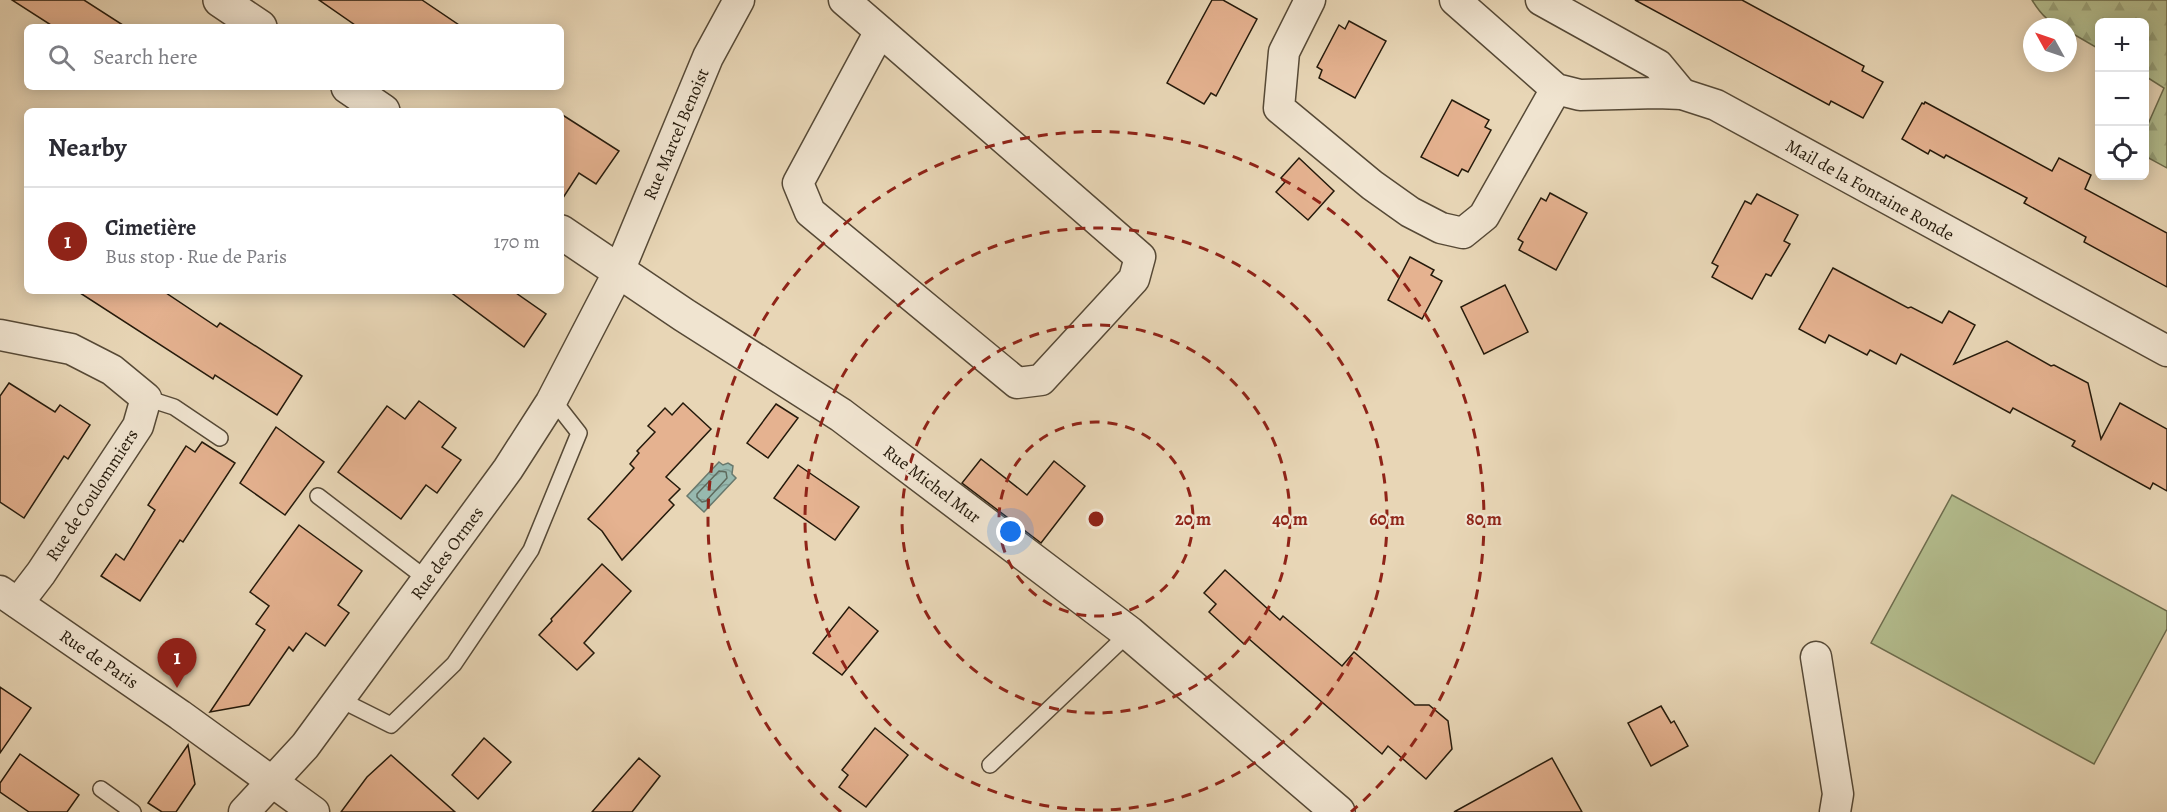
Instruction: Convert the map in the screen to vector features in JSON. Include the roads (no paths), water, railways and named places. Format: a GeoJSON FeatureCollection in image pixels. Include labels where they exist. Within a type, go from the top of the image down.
{"type":"FeatureCollection","features":[{"type":"Feature","properties":{"kind":"street"},"geometry":{"type":"LineString","coordinates":[[220,0],[256,24]]}},
{"type":"Feature","properties":{"kind":"street","name":"Rue Marcel Benoist"},"geometry":{"type":"LineString","coordinates":[[619,271],[708,57],[739,0]]}},
{"type":"Feature","properties":{"kind":"street"},"geometry":{"type":"LineString","coordinates":[[844,0],[880,31],[1140,257],[1134,279],[1041,380],[1017,383],[810,212],[798,183],[880,31]]}},
{"type":"Feature","properties":{"kind":"street"},"geometry":{"type":"LineString","coordinates":[[1310,0],[1284,52],[1279,108],[1381,192],[1410,212],[1441,228],[1463,233],[1484,216],[1556,89],[1455,0]]}},
{"type":"Feature","properties":{"kind":"street"},"geometry":{"type":"LineString","coordinates":[[1541,0],[1658,65],[1682,94]]}},
{"type":"Feature","properties":{"kind":"street","name":"Mail de la Fontaine Ronde"},"geometry":{"type":"LineString","coordinates":[[1556,89],[1580,95],[1682,94],[1716,105],[2167,351]]}},
{"type":"Feature","properties":{"kind":"street"},"geometry":{"type":"LineString","coordinates":[[352,90],[379,108]]}},
{"type":"Feature","properties":{"kind":"street","name":"Rue Michel Mur"},"geometry":{"type":"LineString","coordinates":[[564,234],[684,315],[841,415],[1129,633],[1338,812]]}},
{"type":"Feature","properties":{"kind":"street","name":"Rue des Ormes"},"geometry":{"type":"LineString","coordinates":[[244,812],[305,746],[508,469],[551,402],[619,271]]}},
{"type":"Feature","properties":{"kind":"street"},"geometry":{"type":"LineString","coordinates":[[0,335],[71,349],[112,370],[146,398]]}},
{"type":"Feature","properties":{"kind":"street","name":"Rue de Coulommiers"},"geometry":{"type":"LineString","coordinates":[[9,597],[41,573],[138,426],[146,398]]}},
{"type":"Feature","properties":{"kind":"street","name":"Rue de Paris"},"geometry":{"type":"LineString","coordinates":[[9,597],[180,715],[314,812]]}},
{"type":"Feature","properties":{"kind":"street"},"geometry":{"type":"LineString","coordinates":[[1816,657],[1838,794],[1835,812]]}},
{"type":"Feature","properties":{"kind":"lane"},"geometry":{"type":"LineString","coordinates":[[146,398],[174,406],[220,438]]}},
{"type":"Feature","properties":{"kind":"lane"},"geometry":{"type":"LineString","coordinates":[[339,698],[391,725],[454,664],[531,550],[579,433],[561,410],[551,402]]}},
{"type":"Feature","properties":{"kind":"lane"},"geometry":{"type":"LineString","coordinates":[[318,496],[428,580]]}},
{"type":"Feature","properties":{"kind":"lane"},"geometry":{"type":"LineString","coordinates":[[990,765],[1129,633]]}},
{"type":"Feature","properties":{"kind":"lane"},"geometry":{"type":"LineString","coordinates":[[101,789],[133,812]]}},
{"type":"Feature","properties":{"kind":"water"},"geometry":{"type":"Polygon","coordinates":[[[719,462],[733,466],[732,474],[736,478],[704,512],[687,496],[719,462]]]}},
{"type":"Feature","properties":{"kind":"place","name":"Cimetière"},"geometry":{"type":"Point","coordinates":[177,688]}}]}
